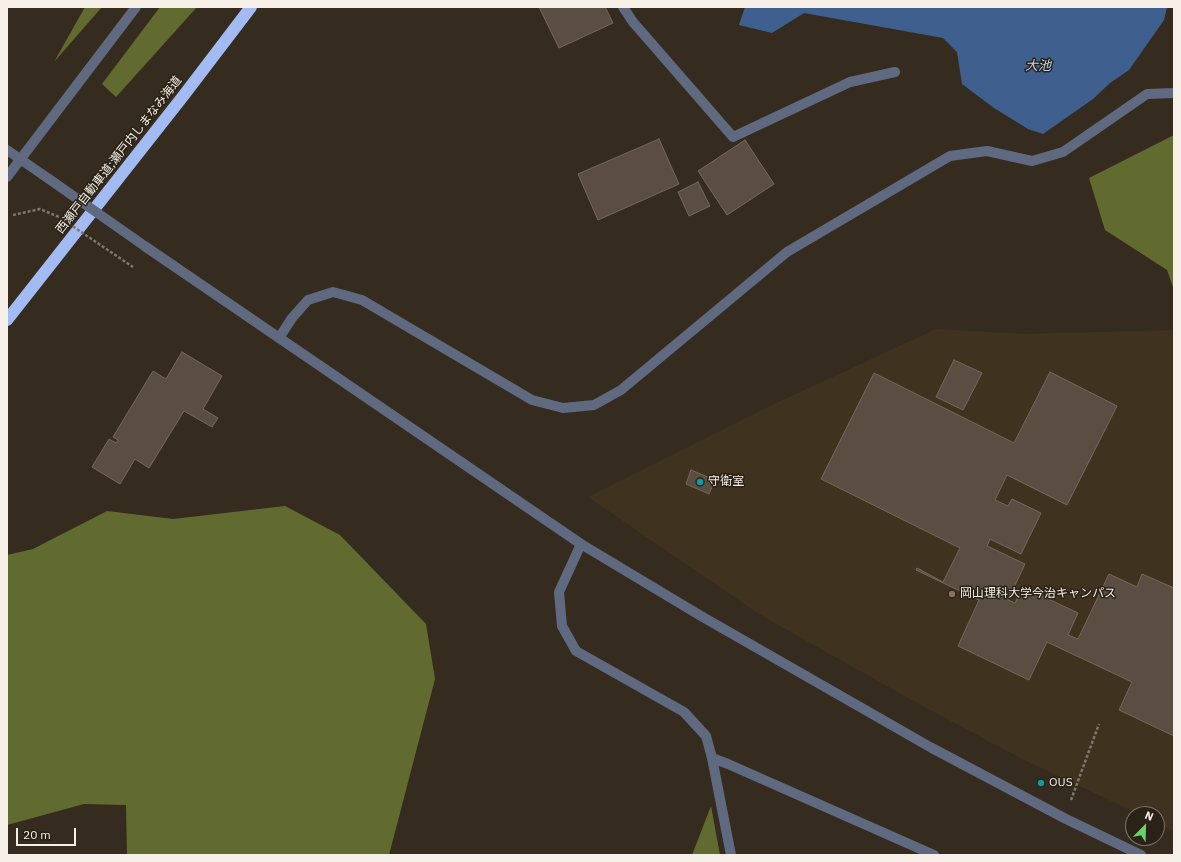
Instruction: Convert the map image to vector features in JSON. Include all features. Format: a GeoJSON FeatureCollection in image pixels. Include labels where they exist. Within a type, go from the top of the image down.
{"type":"FeatureCollection","features":[{"type":"Feature","properties":{"kind":"highway","name":"西瀬戸自動車道;瀬戸内しまなみ海道"},"geometry":{"type":"LineString","coordinates":[[7,320],[251,7]]}},
{"type":"Feature","properties":{"kind":"street"},"geometry":{"type":"LineString","coordinates":[[7,177],[136,7]]}},
{"type":"Feature","properties":{"kind":"street"},"geometry":{"type":"LineString","coordinates":[[623,7],[633,22],[733,137],[850,82],[895,72]]}},
{"type":"Feature","properties":{"kind":"street"},"geometry":{"type":"LineString","coordinates":[[279,338],[292,318],[308,300],[333,292],[362,300],[532,400],[563,408],[594,405],[621,390],[787,252],[950,156],[987,151],[1032,161],[1063,152],[1147,94],[1174,93]]}},
{"type":"Feature","properties":{"kind":"street"},"geometry":{"type":"LineString","coordinates":[[7,150],[146,247],[581,544],[701,616],[930,747],[1066,819],[1141,855]]}},
{"type":"Feature","properties":{"kind":"street"},"geometry":{"type":"LineString","coordinates":[[581,544],[559,592],[562,626],[576,651],[684,712],[706,736],[712,758],[731,855]]}},
{"type":"Feature","properties":{"kind":"street"},"geometry":{"type":"LineString","coordinates":[[712,758],[934,855]]}},
{"type":"Feature","properties":{"kind":"path"},"geometry":{"type":"LineString","coordinates":[[13,215],[40,209],[53,214],[133,267]]}},
{"type":"Feature","properties":{"kind":"path"},"geometry":{"type":"LineString","coordinates":[[1071,800],[1099,724]]}},
{"type":"Feature","properties":{"kind":"shaded area","name":"岡山理科大学今治キャンパス"},"geometry":{"type":"Polygon","coordinates":[[[936,329],[1027,334],[1174,330],[1174,831],[1165,827],[1165,806],[1125,806],[1125,807],[1020,758],[908,698],[759,614],[588,497],[772,405],[936,329]]]}},
{"type":"Feature","properties":{"kind":"green space"},"geometry":{"type":"Polygon","coordinates":[[[85,7],[102,7],[54,62],[85,7]]]}},
{"type":"Feature","properties":{"kind":"green space"},"geometry":{"type":"Polygon","coordinates":[[[160,7],[197,7],[116,97],[102,84],[160,7]]]}},
{"type":"Feature","properties":{"kind":"green space"},"geometry":{"type":"Polygon","coordinates":[[[1174,135],[1174,290],[1167,270],[1105,230],[1089,178],[1174,135]]]}},
{"type":"Feature","properties":{"kind":"green space"},"geometry":{"type":"Polygon","coordinates":[[[285,506],[340,535],[426,624],[435,679],[389,855],[127,855],[126,805],[84,804],[7,825],[7,555],[33,549],[107,511],[173,519],[285,506]]]}},
{"type":"Feature","properties":{"kind":"green space"},"geometry":{"type":"Polygon","coordinates":[[[711,806],[720,855],[692,855],[711,806]]]}},
{"type":"Feature","properties":{"kind":"water","name":"大池"},"geometry":{"type":"Polygon","coordinates":[[[745,7],[1167,7],[1164,20],[1129,70],[1110,83],[1093,99],[1043,134],[1028,129],[994,108],[962,84],[957,52],[943,38],[804,13],[772,33],[739,25],[745,7]]]}},
{"type":"Feature","properties":{"kind":"building"},"geometry":{"type":"Polygon","coordinates":[[[539,7],[605,7],[613,23],[559,48],[539,7]]]}},
{"type":"Feature","properties":{"kind":"building"},"geometry":{"type":"Polygon","coordinates":[[[659,139],[679,184],[598,220],[578,174],[659,139]]]}},
{"type":"Feature","properties":{"kind":"building"},"geometry":{"type":"Polygon","coordinates":[[[745,140],[774,184],[727,215],[698,171],[745,140]]]}},
{"type":"Feature","properties":{"kind":"building"},"geometry":{"type":"Polygon","coordinates":[[[698,182],[710,206],[689,216],[678,192],[698,182]]]}},
{"type":"Feature","properties":{"kind":"building"},"geometry":{"type":"Polygon","coordinates":[[[182,352],[222,376],[203,409],[218,418],[212,427],[184,411],[149,468],[135,459],[120,484],[92,467],[109,439],[116,443],[118,440],[113,437],[153,371],[166,379],[182,352]]]}},
{"type":"Feature","properties":{"kind":"building"},"geometry":{"type":"Polygon","coordinates":[[[954,360],[982,373],[963,410],[936,397],[954,360]]]}},
{"type":"Feature","properties":{"kind":"building"},"geometry":{"type":"Polygon","coordinates":[[[1050,372],[1117,406],[1067,505],[1007,475],[995,500],[1008,506],[1012,499],[1041,513],[1021,554],[990,539],[987,546],[1025,564],[1008,600],[1015,603],[1023,587],[1078,613],[1068,635],[1078,639],[1109,574],[1137,587],[1142,574],[1174,588],[1174,736],[1119,710],[1132,682],[1047,642],[1029,680],[958,646],[979,600],[916,570],[917,568],[943,582],[960,548],[821,479],[874,373],[1014,443],[1050,372]]]}},
{"type":"Feature","properties":{"kind":"building","name":"守衛室"},"geometry":{"type":"Polygon","coordinates":[[[691,470],[715,480],[709,494],[686,484],[691,470]]]}},
{"type":"Feature","properties":{"kind":"place","name":"守衛室"},"geometry":{"type":"Point","coordinates":[700,482]}},
{"type":"Feature","properties":{"kind":"place","name":"岡山理科大学今治キャンパス"},"geometry":{"type":"Point","coordinates":[952,594]}},
{"type":"Feature","properties":{"kind":"place","name":"OUS"},"geometry":{"type":"Point","coordinates":[1041,783]}}]}
